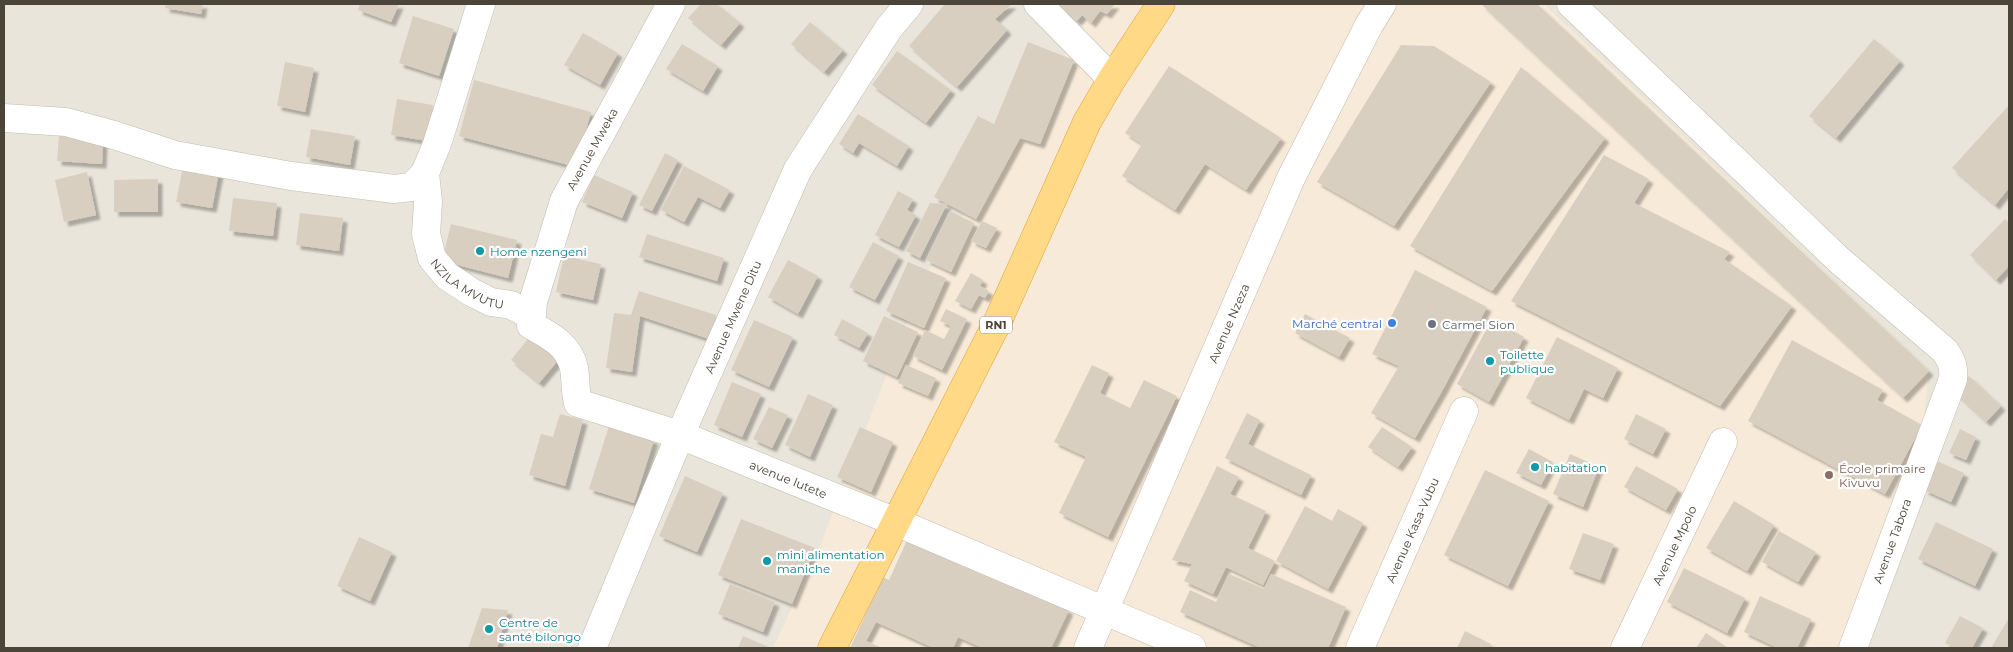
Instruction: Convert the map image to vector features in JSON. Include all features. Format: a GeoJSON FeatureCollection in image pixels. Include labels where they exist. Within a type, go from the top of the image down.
{"type":"FeatureCollection","features":[{"type":"Feature","properties":{"kind":"highway","name":"RN1"},"geometry":{"type":"LineString","coordinates":[[832,648],[997,322],[1086,122],[1162,4]]}},
{"type":"Feature","properties":{"kind":"street"},"geometry":{"type":"LineString","coordinates":[[4,118],[66,122],[175,155],[326,181],[394,189],[412,187],[425,173],[438,144],[481,4]]}},
{"type":"Feature","properties":{"kind":"street","name":"Avenue Mweka"},"geometry":{"type":"LineString","coordinates":[[532,309],[564,201],[671,4]]}},
{"type":"Feature","properties":{"kind":"street","name":"Avenue Mwene Ditu"},"geometry":{"type":"LineString","coordinates":[[592,648],[680,435],[798,169],[889,28],[909,4]]}},
{"type":"Feature","properties":{"kind":"street"},"geometry":{"type":"LineString","coordinates":[[1038,4],[1112,79]]}},
{"type":"Feature","properties":{"kind":"street","name":"Avenue Nzeza"},"geometry":{"type":"LineString","coordinates":[[1088,648],[1291,178],[1369,25],[1382,4]]}},
{"type":"Feature","properties":{"kind":"street","name":"Avenue Tabora"},"geometry":{"type":"LineString","coordinates":[[1571,4],[1839,260],[1945,351],[1952,361],[1954,369],[1953,379],[1853,648]]}},
{"type":"Feature","properties":{"kind":"street","name":"NZILA MVUTU"},"geometry":{"type":"LineString","coordinates":[[425,173],[428,202],[426,234],[432,258],[447,276],[471,292],[491,302],[532,309]]}},
{"type":"Feature","properties":{"kind":"street","name":"avenue lutete"},"geometry":{"type":"LineString","coordinates":[[532,309],[531,325],[550,335],[569,354],[573,366],[578,403],[680,435],[896,522],[1192,648]]}},
{"type":"Feature","properties":{"kind":"street","name":"Avenue Kasa-Vubu"},"geometry":{"type":"LineString","coordinates":[[1360,648],[1464,411]]}},
{"type":"Feature","properties":{"kind":"street","name":"Avenue Mpolo"},"geometry":{"type":"LineString","coordinates":[[1624,648],[1723,442]]}},
{"type":"Feature","properties":{"kind":"shaded area"},"geometry":{"type":"Polygon","coordinates":[[[4,4],[2009,4],[2009,648],[4,648],[4,4]]]}},
{"type":"Feature","properties":{"kind":"shaded area","name":"Marché central"},"geometry":{"type":"Polygon","coordinates":[[[1097,4],[1544,4],[1929,371],[1913,517],[1864,648],[773,648],[818,551],[925,276],[1097,4]]]}},
{"type":"Feature","properties":{"kind":"building"},"geometry":{"type":"Polygon","coordinates":[[[166,4],[203,4],[201,14],[165,8],[166,4]]]}},
{"type":"Feature","properties":{"kind":"building"},"geometry":{"type":"Polygon","coordinates":[[[360,4],[399,4],[391,22],[358,10],[360,4]]]}},
{"type":"Feature","properties":{"kind":"building"},"geometry":{"type":"Polygon","coordinates":[[[701,4],[717,4],[740,23],[721,45],[688,18],[701,4]]]}},
{"type":"Feature","properties":{"kind":"building"},"geometry":{"type":"Polygon","coordinates":[[[945,4],[1012,4],[995,19],[1007,30],[957,87],[909,46],[945,4]]]}},
{"type":"Feature","properties":{"kind":"building"},"geometry":{"type":"Polygon","coordinates":[[[1055,4],[1115,4],[1107,14],[1100,11],[1091,23],[1082,15],[1077,21],[1055,4]]]}},
{"type":"Feature","properties":{"kind":"building"},"geometry":{"type":"Polygon","coordinates":[[[1481,4],[1537,4],[1929,371],[1903,398],[1481,4]]]}},
{"type":"Feature","properties":{"kind":"building"},"geometry":{"type":"Polygon","coordinates":[[[413,16],[454,29],[439,76],[399,63],[413,16]]]}},
{"type":"Feature","properties":{"kind":"building"},"geometry":{"type":"Polygon","coordinates":[[[810,22],[843,50],[824,72],[791,44],[810,22]]]}},
{"type":"Feature","properties":{"kind":"building"},"geometry":{"type":"Polygon","coordinates":[[[583,33],[618,53],[600,85],[564,65],[583,33]]]}},
{"type":"Feature","properties":{"kind":"building"},"geometry":{"type":"Polygon","coordinates":[[[1874,39],[1900,61],[1836,138],[1809,116],[1874,39]]]}},
{"type":"Feature","properties":{"kind":"building"},"geometry":{"type":"Polygon","coordinates":[[[1028,42],[1074,60],[1040,144],[1020,138],[976,219],[934,197],[978,116],[994,124],[1028,42]]]}},
{"type":"Feature","properties":{"kind":"building"},"geometry":{"type":"Polygon","coordinates":[[[682,44],[718,66],[703,91],[666,69],[682,44]]]}},
{"type":"Feature","properties":{"kind":"building"},"geometry":{"type":"Polygon","coordinates":[[[1401,45],[1434,46],[1491,82],[1394,226],[1317,182],[1401,45]]]}},
{"type":"Feature","properties":{"kind":"building"},"geometry":{"type":"Polygon","coordinates":[[[897,51],[951,90],[926,123],[872,85],[897,51]]]}},
{"type":"Feature","properties":{"kind":"building"},"geometry":{"type":"Polygon","coordinates":[[[285,62],[314,68],[305,112],[277,106],[285,62]]]}},
{"type":"Feature","properties":{"kind":"building"},"geometry":{"type":"Polygon","coordinates":[[[1169,66],[1281,138],[1246,190],[1205,164],[1175,210],[1122,176],[1142,144],[1125,133],[1169,66]]]}},
{"type":"Feature","properties":{"kind":"building"},"geometry":{"type":"Polygon","coordinates":[[[1521,67],[1605,138],[1492,291],[1410,246],[1521,67]]]}},
{"type":"Feature","properties":{"kind":"building"},"geometry":{"type":"Polygon","coordinates":[[[474,80],[591,112],[576,167],[459,136],[474,80]]]}},
{"type":"Feature","properties":{"kind":"building"},"geometry":{"type":"Polygon","coordinates":[[[397,99],[433,105],[427,141],[391,135],[397,99]]]}},
{"type":"Feature","properties":{"kind":"building"},"geometry":{"type":"Polygon","coordinates":[[[2009,105],[2009,188],[1995,205],[1952,168],[2009,105]]]}},
{"type":"Feature","properties":{"kind":"building"},"geometry":{"type":"Polygon","coordinates":[[[858,114],[909,146],[897,166],[859,143],[853,153],[839,144],[858,114]]]}},
{"type":"Feature","properties":{"kind":"building"},"geometry":{"type":"Polygon","coordinates":[[[311,129],[355,136],[350,165],[306,157],[311,129]]]}},
{"type":"Feature","properties":{"kind":"building"},"geometry":{"type":"Polygon","coordinates":[[[59,136],[103,139],[102,164],[57,161],[59,136]]]}},
{"type":"Feature","properties":{"kind":"building"},"geometry":{"type":"Polygon","coordinates":[[[665,153],[678,160],[652,211],[639,205],[665,153]]]}},
{"type":"Feature","properties":{"kind":"building"},"geometry":{"type":"Polygon","coordinates":[[[1604,155],[1649,179],[1634,203],[1730,252],[1724,259],[1792,306],[1720,406],[1511,301],[1604,155]]]}},
{"type":"Feature","properties":{"kind":"building"},"geometry":{"type":"Polygon","coordinates":[[[183,166],[219,172],[212,208],[176,202],[183,166]]]}},
{"type":"Feature","properties":{"kind":"building"},"geometry":{"type":"Polygon","coordinates":[[[684,166],[730,190],[720,208],[698,197],[684,222],[661,210],[684,166]]]}},
{"type":"Feature","properties":{"kind":"building"},"geometry":{"type":"Polygon","coordinates":[[[87,172],[96,215],[64,222],[55,180],[87,172]]]}},
{"type":"Feature","properties":{"kind":"building"},"geometry":{"type":"Polygon","coordinates":[[[594,175],[633,192],[622,218],[582,202],[594,175]]]}},
{"type":"Feature","properties":{"kind":"building"},"geometry":{"type":"Polygon","coordinates":[[[158,179],[158,212],[114,212],[114,180],[158,179]]]}},
{"type":"Feature","properties":{"kind":"building"},"geometry":{"type":"Polygon","coordinates":[[[898,191],[913,199],[907,210],[916,215],[899,247],[875,235],[898,191]]]}},
{"type":"Feature","properties":{"kind":"building"},"geometry":{"type":"Polygon","coordinates":[[[233,198],[277,203],[273,236],[229,231],[233,198]]]}},
{"type":"Feature","properties":{"kind":"building"},"geometry":{"type":"Polygon","coordinates":[[[930,203],[947,204],[920,258],[906,251],[930,203]]]}},
{"type":"Feature","properties":{"kind":"building"},"geometry":{"type":"Polygon","coordinates":[[[950,211],[974,223],[951,272],[926,260],[950,211]]]}},
{"type":"Feature","properties":{"kind":"building"},"geometry":{"type":"Polygon","coordinates":[[[300,213],[343,218],[339,251],[296,245],[300,213]]]}},
{"type":"Feature","properties":{"kind":"building"},"geometry":{"type":"Polygon","coordinates":[[[2005,219],[2009,223],[2009,266],[1996,280],[1970,255],[2005,219]]]}},
{"type":"Feature","properties":{"kind":"building"},"geometry":{"type":"Polygon","coordinates":[[[982,221],[997,228],[986,248],[971,241],[982,221]]]}},
{"type":"Feature","properties":{"kind":"building","name":"Home nzengeni"},"geometry":{"type":"Polygon","coordinates":[[[451,224],[517,240],[508,278],[442,261],[451,224]]]}},
{"type":"Feature","properties":{"kind":"building"},"geometry":{"type":"Polygon","coordinates":[[[647,234],[724,258],[717,281],[639,257],[647,234]]]}},
{"type":"Feature","properties":{"kind":"building"},"geometry":{"type":"Polygon","coordinates":[[[873,242],[899,256],[875,300],[849,287],[873,242]]]}},
{"type":"Feature","properties":{"kind":"building"},"geometry":{"type":"Polygon","coordinates":[[[564,256],[601,264],[593,300],[556,292],[564,256]]]}},
{"type":"Feature","properties":{"kind":"building"},"geometry":{"type":"Polygon","coordinates":[[[788,260],[818,276],[798,314],[768,297],[788,260]]]}},
{"type":"Feature","properties":{"kind":"building"},"geometry":{"type":"Polygon","coordinates":[[[908,262],[946,278],[924,328],[886,311],[908,262]]]}},
{"type":"Feature","properties":{"kind":"building"},"geometry":{"type":"Polygon","coordinates":[[[1415,270],[1487,307],[1415,438],[1371,413],[1399,366],[1372,354],[1415,270]]]}},
{"type":"Feature","properties":{"kind":"building"},"geometry":{"type":"Polygon","coordinates":[[[971,273],[983,280],[980,286],[989,291],[985,298],[979,295],[971,309],[955,301],[971,273]]]}},
{"type":"Feature","properties":{"kind":"building"},"geometry":{"type":"Polygon","coordinates":[[[639,291],[716,315],[709,339],[640,316],[632,372],[606,368],[614,313],[631,315],[639,291]]]}},
{"type":"Feature","properties":{"kind":"building"},"geometry":{"type":"Polygon","coordinates":[[[946,309],[967,319],[942,370],[913,356],[925,330],[944,339],[951,326],[940,321],[946,309]]]}},
{"type":"Feature","properties":{"kind":"building"},"geometry":{"type":"Polygon","coordinates":[[[1305,314],[1350,338],[1339,357],[1295,333],[1305,314]]]}},
{"type":"Feature","properties":{"kind":"building"},"geometry":{"type":"Polygon","coordinates":[[[884,316],[918,332],[897,377],[863,361],[884,316]]]}},
{"type":"Feature","properties":{"kind":"building"},"geometry":{"type":"Polygon","coordinates":[[[842,319],[868,333],[859,348],[834,335],[842,319]]]}},
{"type":"Feature","properties":{"kind":"building","name":"Toilette publique"},"geometry":{"type":"Polygon","coordinates":[[[1492,319],[1524,337],[1489,402],[1457,384],[1492,319]]]}},
{"type":"Feature","properties":{"kind":"building"},"geometry":{"type":"Polygon","coordinates":[[[754,320],[793,337],[769,387],[731,370],[754,320]]]}},
{"type":"Feature","properties":{"kind":"building"},"geometry":{"type":"Polygon","coordinates":[[[532,334],[560,358],[539,383],[511,360],[532,334]]]}},
{"type":"Feature","properties":{"kind":"building"},"geometry":{"type":"Polygon","coordinates":[[[1557,337],[1618,368],[1603,398],[1584,389],[1569,420],[1526,398],[1557,337]]]}},
{"type":"Feature","properties":{"kind":"building"},"geometry":{"type":"Polygon","coordinates":[[[1792,340],[1883,390],[1877,400],[1922,425],[1885,494],[1748,421],[1792,340]]]}},
{"type":"Feature","properties":{"kind":"building"},"geometry":{"type":"Polygon","coordinates":[[[906,365],[936,378],[928,396],[898,383],[906,365]]]}},
{"type":"Feature","properties":{"kind":"building"},"geometry":{"type":"Polygon","coordinates":[[[1092,365],[1109,373],[1100,393],[1130,408],[1144,380],[1177,396],[1108,537],[1059,513],[1086,457],[1054,442],[1092,365]]]}},
{"type":"Feature","properties":{"kind":"building"},"geometry":{"type":"Polygon","coordinates":[[[1969,376],[2001,406],[1986,422],[1954,392],[1969,376]]]}},
{"type":"Feature","properties":{"kind":"building"},"geometry":{"type":"Polygon","coordinates":[[[732,382],[761,394],[742,437],[714,425],[732,382]]]}},
{"type":"Feature","properties":{"kind":"building"},"geometry":{"type":"Polygon","coordinates":[[[808,394],[833,405],[810,457],[785,445],[808,394]]]}},
{"type":"Feature","properties":{"kind":"building"},"geometry":{"type":"Polygon","coordinates":[[[769,407],[788,415],[772,448],[753,439],[769,407]]]}},
{"type":"Feature","properties":{"kind":"building"},"geometry":{"type":"Polygon","coordinates":[[[1247,413],[1260,420],[1248,444],[1311,475],[1301,495],[1225,458],[1247,413]]]}},
{"type":"Feature","properties":{"kind":"building"},"geometry":{"type":"Polygon","coordinates":[[[560,414],[583,420],[565,486],[529,475],[541,434],[553,437],[560,414]]]}},
{"type":"Feature","properties":{"kind":"building"},"geometry":{"type":"Polygon","coordinates":[[[1636,414],[1666,429],[1653,454],[1624,439],[1636,414]]]}},
{"type":"Feature","properties":{"kind":"building"},"geometry":{"type":"Polygon","coordinates":[[[609,426],[654,440],[634,503],[589,489],[609,426]]]}},
{"type":"Feature","properties":{"kind":"building"},"geometry":{"type":"Polygon","coordinates":[[[860,427],[893,442],[871,492],[837,477],[860,427]]]}},
{"type":"Feature","properties":{"kind":"building"},"geometry":{"type":"Polygon","coordinates":[[[1382,427],[1412,447],[1398,467],[1368,447],[1382,427]]]}},
{"type":"Feature","properties":{"kind":"building"},"geometry":{"type":"Polygon","coordinates":[[[1960,429],[1976,437],[1966,460],[1949,453],[1960,429]]]}},
{"type":"Feature","properties":{"kind":"building","name":"habitation"},"geometry":{"type":"Polygon","coordinates":[[[1529,449],[1553,462],[1541,485],[1516,473],[1529,449]]]}},
{"type":"Feature","properties":{"kind":"building"},"geometry":{"type":"Polygon","coordinates":[[[1570,454],[1599,467],[1583,507],[1553,494],[1570,454]]]}},
{"type":"Feature","properties":{"kind":"building"},"geometry":{"type":"Polygon","coordinates":[[[1937,461],[1964,473],[1951,502],[1924,490],[1937,461]]]}},
{"type":"Feature","properties":{"kind":"building"},"geometry":{"type":"Polygon","coordinates":[[[1217,466],[1239,477],[1230,494],[1266,511],[1248,548],[1275,561],[1263,585],[1226,567],[1213,594],[1184,581],[1192,564],[1172,560],[1217,466]]]}},
{"type":"Feature","properties":{"kind":"building"},"geometry":{"type":"Polygon","coordinates":[[[1636,466],[1678,489],[1666,510],[1624,487],[1636,466]]]}},
{"type":"Feature","properties":{"kind":"building"},"geometry":{"type":"Polygon","coordinates":[[[1485,470],[1549,501],[1508,586],[1444,555],[1485,470]]]}},
{"type":"Feature","properties":{"kind":"building"},"geometry":{"type":"Polygon","coordinates":[[[685,476],[723,493],[697,552],[659,536],[685,476]]]}},
{"type":"Feature","properties":{"kind":"building"},"geometry":{"type":"Polygon","coordinates":[[[1734,501],[1774,525],[1747,571],[1706,548],[1734,501]]]}},
{"type":"Feature","properties":{"kind":"building"},"geometry":{"type":"Polygon","coordinates":[[[1305,506],[1332,521],[1338,509],[1363,523],[1328,589],[1276,561],[1305,506]]]}},
{"type":"Feature","properties":{"kind":"building","name":"mini alimentation maniche"},"geometry":{"type":"Polygon","coordinates":[[[741,519],[815,548],[792,604],[718,575],[741,519]]]}},
{"type":"Feature","properties":{"kind":"building"},"geometry":{"type":"Polygon","coordinates":[[[1936,522],[1993,549],[1975,586],[1918,559],[1936,522]]]}},
{"type":"Feature","properties":{"kind":"building"},"geometry":{"type":"Polygon","coordinates":[[[1779,531],[1816,552],[1798,582],[1762,562],[1779,531]]]}},
{"type":"Feature","properties":{"kind":"building"},"geometry":{"type":"Polygon","coordinates":[[[1583,533],[1614,544],[1600,580],[1569,569],[1583,533]]]}},
{"type":"Feature","properties":{"kind":"building"},"geometry":{"type":"Polygon","coordinates":[[[359,537],[392,552],[370,601],[337,586],[359,537]]]}},
{"type":"Feature","properties":{"kind":"building"},"geometry":{"type":"Polygon","coordinates":[[[908,538],[1069,610],[1051,648],[983,648],[958,637],[953,648],[934,648],[876,622],[866,641],[882,648],[850,648],[883,577],[889,580],[908,538]]]}},
{"type":"Feature","properties":{"kind":"building"},"geometry":{"type":"Polygon","coordinates":[[[1684,568],[1745,598],[1727,633],[1667,602],[1684,568]]]}},
{"type":"Feature","properties":{"kind":"building"},"geometry":{"type":"Polygon","coordinates":[[[1229,574],[1264,589],[1271,574],[1346,607],[1328,648],[1261,648],[1180,612],[1190,590],[1216,602],[1229,574]]]}},
{"type":"Feature","properties":{"kind":"building"},"geometry":{"type":"Polygon","coordinates":[[[730,584],[775,602],[763,632],[718,614],[730,584]]]}},
{"type":"Feature","properties":{"kind":"building"},"geometry":{"type":"Polygon","coordinates":[[[1760,596],[1811,619],[1797,648],[1778,648],[1744,632],[1760,596]]]}},
{"type":"Feature","properties":{"kind":"building","name":"Centre de santé bilongo"},"geometry":{"type":"Polygon","coordinates":[[[482,608],[508,610],[497,648],[468,648],[482,608]]]}},
{"type":"Feature","properties":{"kind":"building"},"geometry":{"type":"Polygon","coordinates":[[[1960,616],[1983,628],[1972,648],[1955,648],[1945,643],[1960,616]]]}},
{"type":"Feature","properties":{"kind":"building"},"geometry":{"type":"Polygon","coordinates":[[[2009,618],[2009,648],[1991,648],[2009,618]]]}},
{"type":"Feature","properties":{"kind":"building"},"geometry":{"type":"Polygon","coordinates":[[[1465,631],[1491,644],[1489,648],[1457,648],[1465,631]]]}},
{"type":"Feature","properties":{"kind":"building"},"geometry":{"type":"Polygon","coordinates":[[[1706,633],[1728,648],[1696,648],[1706,633]]]}},
{"type":"Feature","properties":{"kind":"building"},"geometry":{"type":"Polygon","coordinates":[[[743,636],[771,648],[738,648],[743,636]]]}},
{"type":"Feature","properties":{"kind":"place","name":"Home nzengeni"},"geometry":{"type":"Point","coordinates":[480,251]}},
{"type":"Feature","properties":{"kind":"place","name":"Marché central"},"geometry":{"type":"Point","coordinates":[1392,323]}},
{"type":"Feature","properties":{"kind":"place","name":"Carmel Sion"},"geometry":{"type":"Point","coordinates":[1432,324]}},
{"type":"Feature","properties":{"kind":"place","name":"Toilette publique"},"geometry":{"type":"Point","coordinates":[1490,361]}},
{"type":"Feature","properties":{"kind":"place","name":"habitation"},"geometry":{"type":"Point","coordinates":[1535,467]}},
{"type":"Feature","properties":{"kind":"place","name":"École primaire Kivuvu"},"geometry":{"type":"Point","coordinates":[1829,475]}},
{"type":"Feature","properties":{"kind":"place","name":"mini alimentation maniche"},"geometry":{"type":"Point","coordinates":[767,561]}},
{"type":"Feature","properties":{"kind":"place","name":"Centre de santé bilongo"},"geometry":{"type":"Point","coordinates":[489,629]}}]}
